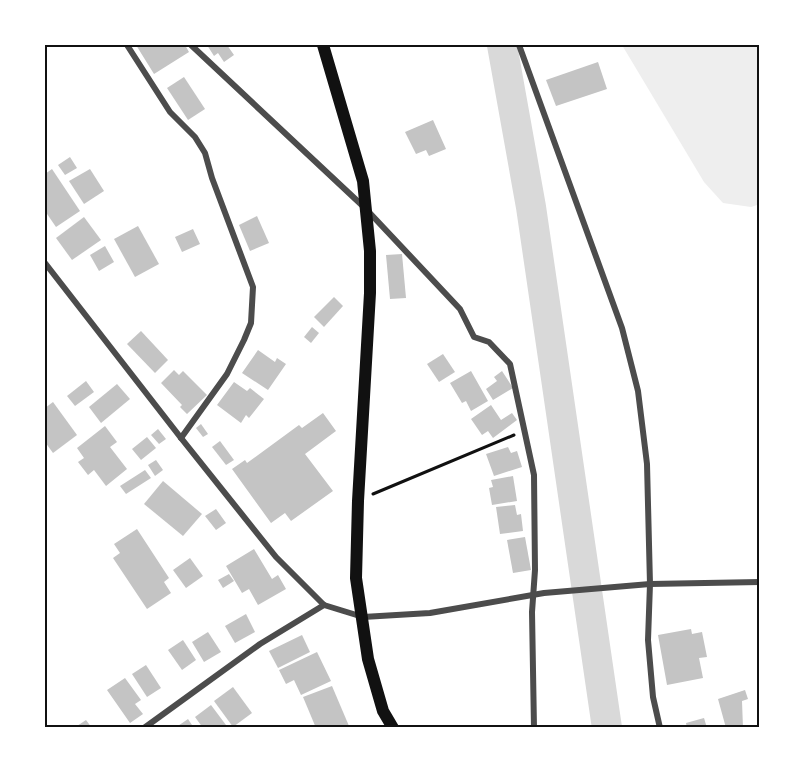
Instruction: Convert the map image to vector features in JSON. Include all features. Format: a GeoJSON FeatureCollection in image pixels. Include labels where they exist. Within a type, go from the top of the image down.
{"type":"FeatureCollection","features":[{"type":"Feature","properties":{"kind":"main road"},"geometry":{"type":"LineString","coordinates":[[323,45],[363,181],[366,209],[370,250],[370,293],[356,578],[368,659],[383,711],[393,728]]}},
{"type":"Feature","properties":{"kind":"street"},"geometry":{"type":"LineString","coordinates":[[127,45],[170,112],[195,137],[205,153],[212,178],[253,287],[251,323],[244,340],[226,374],[181,438]]}},
{"type":"Feature","properties":{"kind":"street"},"geometry":{"type":"LineString","coordinates":[[191,45],[366,209],[460,309],[474,337],[489,342],[510,364],[534,475],[535,570],[532,594],[534,728]]}},
{"type":"Feature","properties":{"kind":"street"},"geometry":{"type":"LineString","coordinates":[[519,45],[622,328],[638,391],[647,464],[650,584],[648,640],[653,697],[660,728]]}},
{"type":"Feature","properties":{"kind":"street"},"geometry":{"type":"LineString","coordinates":[[45,263],[276,557],[324,605],[363,617],[430,613],[532,594],[650,584],[760,582]]}},
{"type":"Feature","properties":{"kind":"street"},"geometry":{"type":"LineString","coordinates":[[144,728],[260,644],[324,605]]}},
{"type":"Feature","properties":{"kind":"path"},"geometry":{"type":"LineString","coordinates":[[358,501],[524,431]]}},
{"type":"Feature","properties":{"kind":"shaded area"},"geometry":{"type":"Polygon","coordinates":[[[622,45],[760,45],[760,204],[751,207],[723,203],[704,182],[622,45]]]}},
{"type":"Feature","properties":{"kind":"building"},"geometry":{"type":"Polygon","coordinates":[[[136,45],[165,45],[166,47],[185,45],[189,52],[154,74],[136,45]]]}},
{"type":"Feature","properties":{"kind":"building"},"geometry":{"type":"Polygon","coordinates":[[[207,45],[227,45],[234,55],[224,62],[218,53],[214,56],[207,45]]]}},
{"type":"Feature","properties":{"kind":"building"},"geometry":{"type":"Polygon","coordinates":[[[598,62],[607,89],[556,106],[546,80],[598,62]]]}},
{"type":"Feature","properties":{"kind":"building"},"geometry":{"type":"Polygon","coordinates":[[[184,77],[205,109],[188,120],[167,88],[184,77]]]}},
{"type":"Feature","properties":{"kind":"building"},"geometry":{"type":"Polygon","coordinates":[[[433,120],[446,149],[429,156],[426,150],[416,154],[405,132],[433,120]]]}},
{"type":"Feature","properties":{"kind":"building"},"geometry":{"type":"Polygon","coordinates":[[[70,157],[77,168],[65,175],[58,165],[70,157]]]}},
{"type":"Feature","properties":{"kind":"building"},"geometry":{"type":"Polygon","coordinates":[[[52,169],[80,211],[56,227],[45,211],[45,174],[52,169]]]}},
{"type":"Feature","properties":{"kind":"building"},"geometry":{"type":"Polygon","coordinates":[[[90,169],[104,191],[84,204],[69,181],[90,169]]]}},
{"type":"Feature","properties":{"kind":"building"},"geometry":{"type":"Polygon","coordinates":[[[257,216],[269,243],[250,251],[239,225],[257,216]]]}},
{"type":"Feature","properties":{"kind":"building"},"geometry":{"type":"Polygon","coordinates":[[[84,217],[101,240],[72,260],[56,238],[84,217]]]}},
{"type":"Feature","properties":{"kind":"building"},"geometry":{"type":"Polygon","coordinates":[[[138,226],[159,264],[135,277],[114,239],[138,226]]]}},
{"type":"Feature","properties":{"kind":"building"},"geometry":{"type":"Polygon","coordinates":[[[193,229],[200,244],[182,252],[175,237],[193,229]]]}},
{"type":"Feature","properties":{"kind":"building"},"geometry":{"type":"Polygon","coordinates":[[[105,246],[114,262],[99,271],[90,255],[105,246]]]}},
{"type":"Feature","properties":{"kind":"building"},"geometry":{"type":"Polygon","coordinates":[[[402,254],[406,298],[390,299],[386,255],[402,254]]]}},
{"type":"Feature","properties":{"kind":"building"},"geometry":{"type":"Polygon","coordinates":[[[334,297],[343,306],[324,327],[314,317],[334,297]]]}},
{"type":"Feature","properties":{"kind":"building"},"geometry":{"type":"Polygon","coordinates":[[[312,327],[319,333],[311,343],[304,337],[312,327]]]}},
{"type":"Feature","properties":{"kind":"building"},"geometry":{"type":"Polygon","coordinates":[[[141,331],[168,360],[155,373],[127,344],[141,331]]]}},
{"type":"Feature","properties":{"kind":"building"},"geometry":{"type":"Polygon","coordinates":[[[258,350],[275,362],[277,358],[286,364],[268,390],[242,373],[258,350]]]}},
{"type":"Feature","properties":{"kind":"building"},"geometry":{"type":"Polygon","coordinates":[[[443,354],[455,372],[439,382],[427,364],[443,354]]]}},
{"type":"Feature","properties":{"kind":"building"},"geometry":{"type":"Polygon","coordinates":[[[174,370],[179,375],[183,371],[207,395],[187,414],[180,407],[182,405],[161,383],[174,370]]]}},
{"type":"Feature","properties":{"kind":"building"},"geometry":{"type":"Polygon","coordinates":[[[471,371],[488,401],[471,411],[466,401],[462,403],[450,383],[471,371]]]}},
{"type":"Feature","properties":{"kind":"building"},"geometry":{"type":"Polygon","coordinates":[[[502,371],[513,388],[493,400],[486,389],[497,381],[494,377],[502,371]]]}},
{"type":"Feature","properties":{"kind":"building"},"geometry":{"type":"Polygon","coordinates":[[[86,381],[94,392],[75,406],[67,396],[86,381]]]}},
{"type":"Feature","properties":{"kind":"building"},"geometry":{"type":"Polygon","coordinates":[[[234,382],[247,391],[250,388],[264,399],[249,418],[246,415],[241,423],[217,405],[234,382]]]}},
{"type":"Feature","properties":{"kind":"building"},"geometry":{"type":"Polygon","coordinates":[[[117,384],[130,399],[101,423],[89,407],[117,384]]]}},
{"type":"Feature","properties":{"kind":"building"},"geometry":{"type":"Polygon","coordinates":[[[53,402],[77,435],[53,453],[45,442],[45,408],[53,402]]]}},
{"type":"Feature","properties":{"kind":"building"},"geometry":{"type":"Polygon","coordinates":[[[491,405],[501,420],[512,413],[517,420],[493,438],[488,431],[482,435],[471,419],[491,405]]]}},
{"type":"Feature","properties":{"kind":"building"},"geometry":{"type":"Polygon","coordinates":[[[323,413],[336,431],[305,454],[333,491],[291,521],[285,513],[271,523],[232,469],[245,460],[247,463],[299,425],[302,428],[323,413]]]}},
{"type":"Feature","properties":{"kind":"building"},"geometry":{"type":"Polygon","coordinates":[[[201,424],[208,434],[203,437],[196,428],[201,424]]]}},
{"type":"Feature","properties":{"kind":"building"},"geometry":{"type":"Polygon","coordinates":[[[105,426],[117,442],[110,447],[127,469],[106,486],[94,470],[88,475],[78,462],[84,458],[77,448],[105,426]]]}},
{"type":"Feature","properties":{"kind":"building"},"geometry":{"type":"Polygon","coordinates":[[[158,429],[166,439],[159,444],[151,435],[158,429]]]}},
{"type":"Feature","properties":{"kind":"building"},"geometry":{"type":"Polygon","coordinates":[[[147,437],[156,448],[141,460],[132,449],[147,437]]]}},
{"type":"Feature","properties":{"kind":"building"},"geometry":{"type":"Polygon","coordinates":[[[220,441],[234,460],[226,465],[212,447],[220,441]]]}},
{"type":"Feature","properties":{"kind":"building"},"geometry":{"type":"Polygon","coordinates":[[[508,447],[511,453],[517,451],[522,467],[494,476],[486,454],[508,447]]]}},
{"type":"Feature","properties":{"kind":"building"},"geometry":{"type":"Polygon","coordinates":[[[156,460],[163,470],[155,476],[148,465],[156,460]]]}},
{"type":"Feature","properties":{"kind":"building"},"geometry":{"type":"Polygon","coordinates":[[[145,470],[151,478],[126,494],[120,486],[145,470]]]}},
{"type":"Feature","properties":{"kind":"building"},"geometry":{"type":"Polygon","coordinates":[[[513,476],[517,501],[492,505],[489,488],[493,487],[491,480],[513,476]]]}},
{"type":"Feature","properties":{"kind":"building"},"geometry":{"type":"Polygon","coordinates":[[[163,481],[202,514],[183,536],[144,504],[163,481]]]}},
{"type":"Feature","properties":{"kind":"building"},"geometry":{"type":"Polygon","coordinates":[[[515,505],[517,515],[521,514],[523,531],[500,534],[496,507],[515,505]]]}},
{"type":"Feature","properties":{"kind":"building"},"geometry":{"type":"Polygon","coordinates":[[[216,509],[226,523],[216,530],[205,516],[216,509]]]}},
{"type":"Feature","properties":{"kind":"building"},"geometry":{"type":"Polygon","coordinates":[[[137,529],[169,578],[164,582],[171,593],[147,609],[113,558],[120,553],[114,544],[137,529]]]}},
{"type":"Feature","properties":{"kind":"building"},"geometry":{"type":"Polygon","coordinates":[[[525,537],[531,570],[513,573],[507,540],[525,537]]]}},
{"type":"Feature","properties":{"kind":"building"},"geometry":{"type":"Polygon","coordinates":[[[254,549],[272,579],[278,575],[286,589],[258,605],[249,589],[242,593],[226,566],[254,549]]]}},
{"type":"Feature","properties":{"kind":"building"},"geometry":{"type":"Polygon","coordinates":[[[190,558],[203,576],[186,588],[173,570],[190,558]]]}},
{"type":"Feature","properties":{"kind":"building"},"geometry":{"type":"Polygon","coordinates":[[[229,574],[234,581],[223,588],[218,580],[229,574]]]}},
{"type":"Feature","properties":{"kind":"building"},"geometry":{"type":"Polygon","coordinates":[[[246,614],[255,632],[235,643],[225,626],[246,614]]]}},
{"type":"Feature","properties":{"kind":"building"},"geometry":{"type":"Polygon","coordinates":[[[691,629],[692,634],[702,632],[707,657],[699,658],[703,678],[667,685],[658,635],[691,629]]]}},
{"type":"Feature","properties":{"kind":"building"},"geometry":{"type":"Polygon","coordinates":[[[208,632],[221,652],[204,662],[192,642],[208,632]]]}},
{"type":"Feature","properties":{"kind":"building"},"geometry":{"type":"Polygon","coordinates":[[[302,635],[310,652],[278,668],[269,651],[302,635]]]}},
{"type":"Feature","properties":{"kind":"building"},"geometry":{"type":"Polygon","coordinates":[[[183,640],[196,660],[182,670],[168,650],[183,640]]]}},
{"type":"Feature","properties":{"kind":"building"},"geometry":{"type":"Polygon","coordinates":[[[317,652],[331,681],[301,695],[294,680],[286,684],[279,670],[317,652]]]}},
{"type":"Feature","properties":{"kind":"building"},"geometry":{"type":"Polygon","coordinates":[[[146,665],[161,688],[147,697],[132,674],[146,665]]]}},
{"type":"Feature","properties":{"kind":"building"},"geometry":{"type":"Polygon","coordinates":[[[125,678],[141,700],[135,704],[143,714],[130,723],[107,690],[125,678]]]}},
{"type":"Feature","properties":{"kind":"building"},"geometry":{"type":"Polygon","coordinates":[[[332,686],[349,726],[316,728],[303,697],[332,686]]]}},
{"type":"Feature","properties":{"kind":"building"},"geometry":{"type":"Polygon","coordinates":[[[233,687],[252,713],[233,727],[214,701],[233,687]]]}},
{"type":"Feature","properties":{"kind":"building"},"geometry":{"type":"Polygon","coordinates":[[[745,690],[748,699],[742,701],[743,728],[726,728],[718,699],[745,690]]]}},
{"type":"Feature","properties":{"kind":"building"},"geometry":{"type":"Polygon","coordinates":[[[211,705],[226,725],[222,728],[203,728],[195,717],[211,705]]]}},
{"type":"Feature","properties":{"kind":"building"},"geometry":{"type":"Polygon","coordinates":[[[704,718],[707,728],[687,728],[686,723],[704,718]]]}},
{"type":"Feature","properties":{"kind":"building"},"geometry":{"type":"Polygon","coordinates":[[[188,719],[194,728],[175,728],[188,719]]]}},
{"type":"Feature","properties":{"kind":"building"},"geometry":{"type":"Polygon","coordinates":[[[86,720],[92,728],[74,728],[86,720]]]}},
{"type":"Feature","properties":{"kind":"waterway"},"geometry":{"type":"LineString","coordinates":[[502,45],[531,207],[607,728]]}}]}
